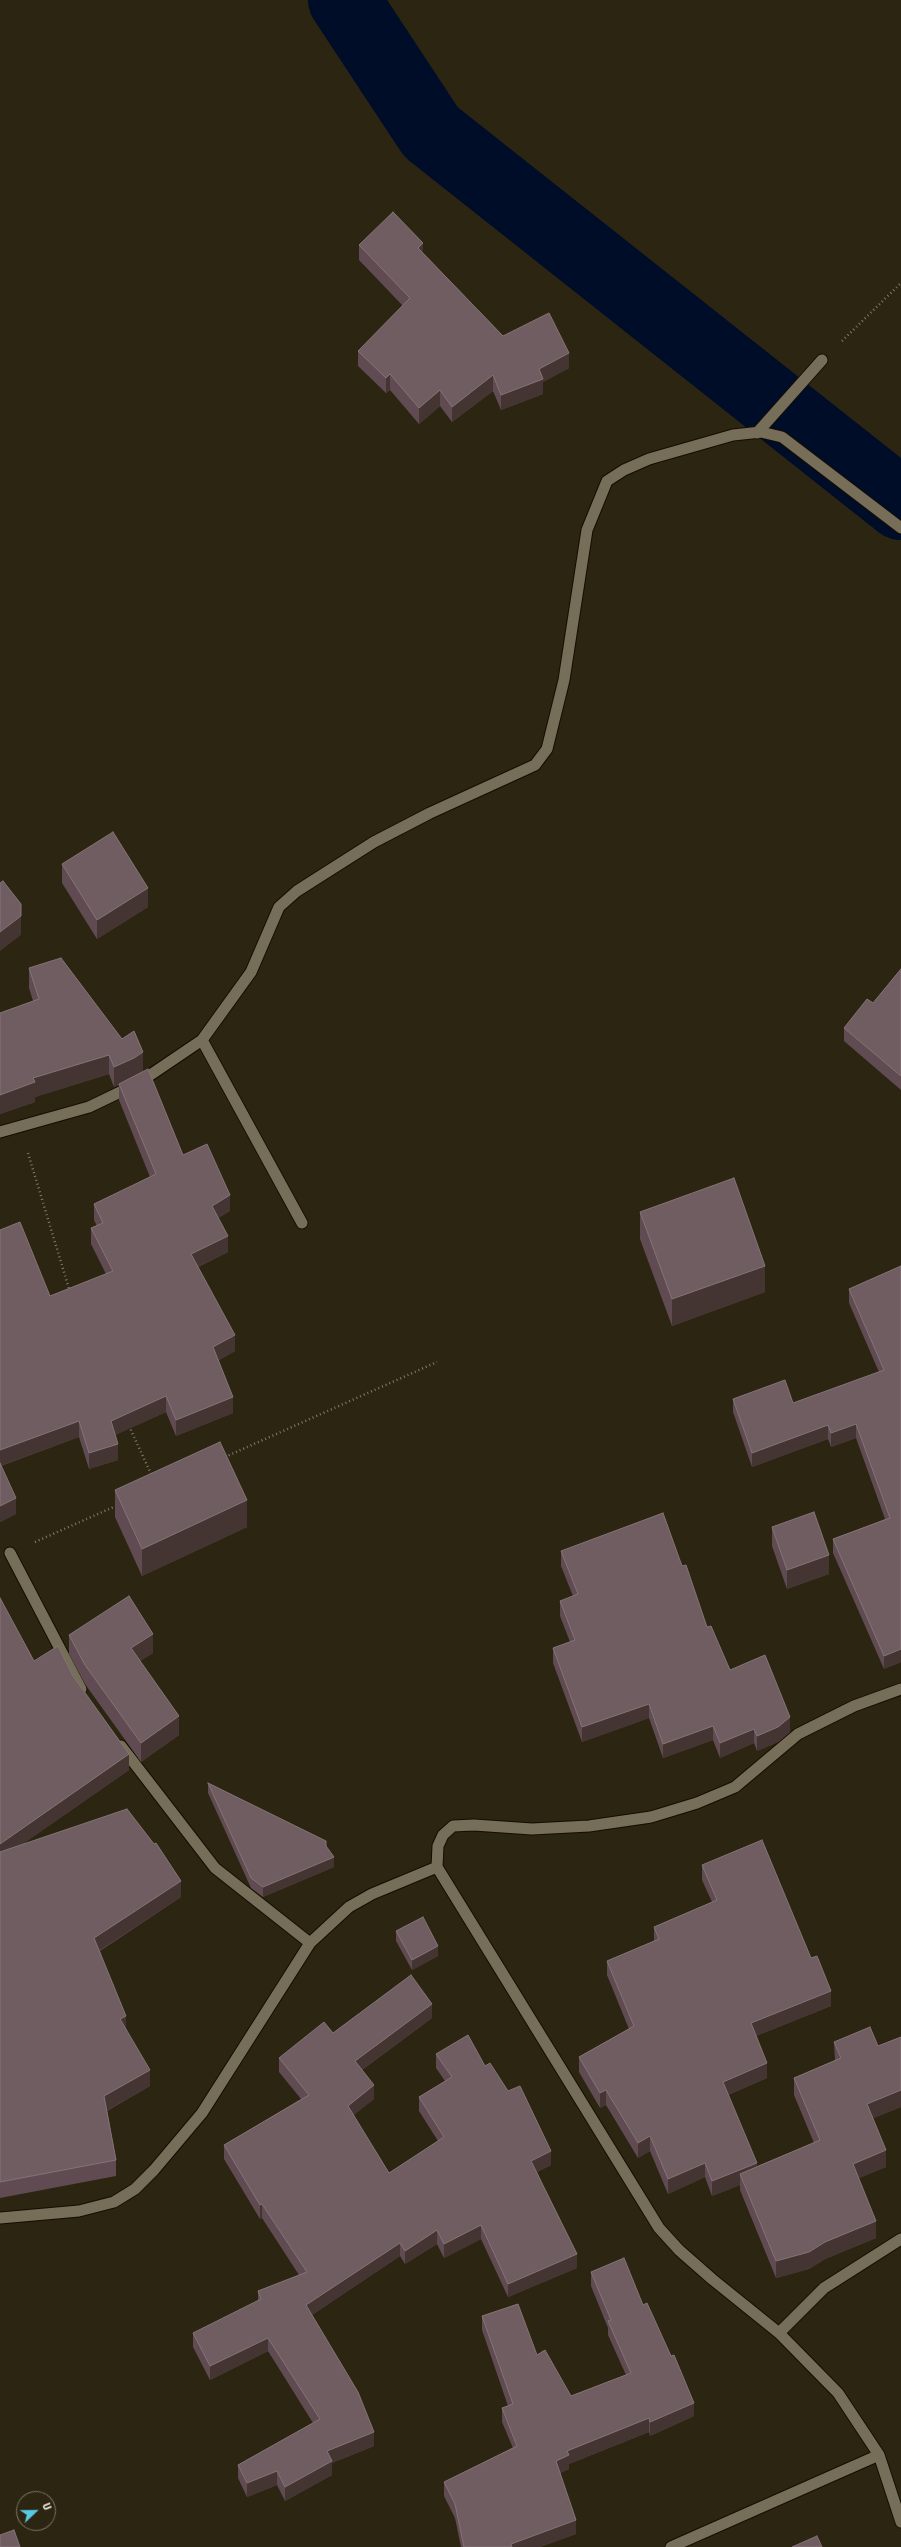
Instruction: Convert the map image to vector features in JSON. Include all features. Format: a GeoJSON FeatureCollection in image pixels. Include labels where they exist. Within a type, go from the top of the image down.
{"type":"FeatureCollection","features":[{"type":"Feature","properties":{"kind":"street"},"geometry":{"type":"LineString","coordinates":[[757,432],[822,360]]}},
{"type":"Feature","properties":{"kind":"street"},"geometry":{"type":"LineString","coordinates":[[0,1132],[89,1107],[137,1084],[202,1040],[251,972],[279,907],[297,891],[374,842],[430,813],[535,765],[547,749],[564,680],[587,530],[607,481],[624,470],[649,459],[733,435],[757,432],[782,437],[901,528]]}},
{"type":"Feature","properties":{"kind":"street"},"geometry":{"type":"LineString","coordinates":[[202,1040],[302,1223]]}},
{"type":"Feature","properties":{"kind":"street"},"geometry":{"type":"LineString","coordinates":[[10,1553],[79,1688],[88,1700]]}},
{"type":"Feature","properties":{"kind":"street"},"geometry":{"type":"LineString","coordinates":[[901,1689],[854,1706],[798,1734],[735,1787],[697,1803],[651,1817],[589,1826],[532,1829],[474,1825],[453,1826],[443,1835],[438,1846],[437,1867],[659,2228],[679,2250],[712,2280],[779,2333],[838,2394],[879,2455],[901,2522]]}},
{"type":"Feature","properties":{"kind":"street"},"geometry":{"type":"LineString","coordinates":[[114,1737],[215,1868],[310,1943]]}},
{"type":"Feature","properties":{"kind":"street"},"geometry":{"type":"LineString","coordinates":[[0,2218],[79,2211],[114,2202],[135,2189],[154,2170],[202,2113],[310,1943],[349,1907],[372,1894],[437,1867]]}},
{"type":"Feature","properties":{"kind":"street"},"geometry":{"type":"LineString","coordinates":[[779,2333],[824,2288],[901,2239]]}},
{"type":"Feature","properties":{"kind":"street"},"geometry":{"type":"LineString","coordinates":[[671,2547],[879,2455]]}},
{"type":"Feature","properties":{"kind":"path"},"geometry":{"type":"LineString","coordinates":[[822,360],[901,283]]}},
{"type":"Feature","properties":{"kind":"path"},"geometry":{"type":"LineString","coordinates":[[21,1127],[70,1294]]}},
{"type":"Feature","properties":{"kind":"path"},"geometry":{"type":"LineString","coordinates":[[222,1458],[437,1362]]}},
{"type":"Feature","properties":{"kind":"path"},"geometry":{"type":"LineString","coordinates":[[128,1423],[154,1480]]}},
{"type":"Feature","properties":{"kind":"path"},"geometry":{"type":"LineString","coordinates":[[10,1553],[122,1503]]}},
{"type":"Feature","properties":{"kind":"building"},"geometry":{"type":"Polygon","coordinates":[[[393,212],[423,243],[418,248],[503,336],[549,313],[569,353],[539,369],[543,379],[501,395],[493,375],[452,407],[440,390],[419,408],[390,374],[386,378],[358,351],[410,298],[359,245],[393,212]]]}},
{"type":"Feature","properties":{"kind":"building"},"geometry":{"type":"Polygon","coordinates":[[[113,832],[148,888],[97,920],[62,864],[113,832]]]}},
{"type":"Feature","properties":{"kind":"building"},"geometry":{"type":"Polygon","coordinates":[[[3,881],[21,904],[21,916],[0,932],[0,883],[3,881]]]}},
{"type":"Feature","properties":{"kind":"building"},"geometry":{"type":"Polygon","coordinates":[[[61,958],[122,1039],[134,1031],[143,1052],[114,1067],[109,1055],[33,1078],[35,1082],[0,1095],[0,1013],[39,999],[29,968],[61,958]]]}},
{"type":"Feature","properties":{"kind":"building"},"geometry":{"type":"Polygon","coordinates":[[[901,969],[901,1076],[844,1028],[867,999],[873,1003],[901,969]]]}},
{"type":"Feature","properties":{"kind":"building"},"geometry":{"type":"Polygon","coordinates":[[[148,1069],[183,1155],[207,1144],[230,1195],[212,1206],[228,1236],[191,1254],[235,1335],[213,1347],[233,1397],[176,1420],[166,1396],[111,1421],[118,1444],[89,1453],[79,1421],[0,1450],[0,1230],[20,1222],[50,1296],[113,1271],[91,1228],[103,1223],[94,1204],[156,1174],[119,1084],[148,1069]]]}},
{"type":"Feature","properties":{"kind":"building"},"geometry":{"type":"Polygon","coordinates":[[[734,1178],[765,1266],[672,1299],[640,1212],[734,1178]]]}},
{"type":"Feature","properties":{"kind":"building"},"geometry":{"type":"Polygon","coordinates":[[[901,1266],[901,1649],[884,1656],[833,1539],[890,1518],[856,1424],[831,1433],[828,1425],[752,1453],[733,1399],[785,1380],[793,1403],[884,1370],[849,1289],[901,1266]]]}},
{"type":"Feature","properties":{"kind":"building"},"geometry":{"type":"Polygon","coordinates":[[[220,1442],[247,1500],[142,1549],[115,1490],[220,1442]]]}},
{"type":"Feature","properties":{"kind":"building"},"geometry":{"type":"Polygon","coordinates":[[[0,1463],[16,1498],[0,1506],[0,1463]]]}},
{"type":"Feature","properties":{"kind":"building"},"geometry":{"type":"Polygon","coordinates":[[[814,1512],[829,1555],[787,1570],[772,1527],[814,1512]]]}},
{"type":"Feature","properties":{"kind":"building"},"geometry":{"type":"Polygon","coordinates":[[[663,1513],[682,1566],[686,1565],[707,1627],[711,1626],[730,1670],[765,1655],[790,1717],[778,1727],[757,1736],[754,1729],[720,1743],[713,1726],[663,1744],[649,1704],[582,1727],[553,1648],[575,1640],[560,1601],[578,1594],[561,1551],[663,1513]]]}},
{"type":"Feature","properties":{"kind":"building"},"geometry":{"type":"Polygon","coordinates":[[[129,1596],[153,1634],[131,1648],[179,1716],[141,1743],[85,1665],[69,1635],[129,1596]]]}},
{"type":"Feature","properties":{"kind":"building"},"geometry":{"type":"Polygon","coordinates":[[[0,1598],[34,1661],[58,1646],[73,1676],[129,1754],[0,1844],[0,1598]]]}},
{"type":"Feature","properties":{"kind":"building"},"geometry":{"type":"Polygon","coordinates":[[[208,1783],[326,1841],[326,1846],[334,1857],[263,1887],[251,1878],[208,1783]]]}},
{"type":"Feature","properties":{"kind":"building"},"geometry":{"type":"Polygon","coordinates":[[[127,1809],[154,1844],[156,1843],[181,1881],[94,1938],[126,2016],[120,2019],[150,2070],[104,2096],[116,2160],[0,2182],[0,1852],[127,1809]]]}},
{"type":"Feature","properties":{"kind":"building"},"geometry":{"type":"Polygon","coordinates":[[[762,1840],[811,1958],[817,1956],[831,1991],[751,2023],[767,2063],[723,2082],[757,2163],[712,2181],[705,2163],[668,2179],[650,2136],[638,2143],[606,2090],[600,2093],[579,2057],[634,2026],[607,1961],[659,1939],[654,1927],[717,1900],[702,1865],[762,1840]]]}},
{"type":"Feature","properties":{"kind":"building"},"geometry":{"type":"Polygon","coordinates":[[[423,1917],[438,1946],[412,1960],[396,1931],[423,1917]]]}},
{"type":"Feature","properties":{"kind":"building"},"geometry":{"type":"Polygon","coordinates":[[[411,1975],[432,2004],[355,2061],[374,2085],[348,2106],[389,2173],[444,2137],[419,2097],[452,2077],[436,2054],[468,2035],[485,2066],[490,2063],[508,2091],[520,2086],[551,2151],[531,2161],[577,2254],[508,2284],[481,2225],[444,2244],[437,2230],[405,2251],[400,2243],[306,2305],[358,2392],[374,2432],[327,2451],[332,2461],[285,2487],[277,2471],[247,2483],[238,2465],[320,2419],[268,2338],[210,2366],[193,2333],[261,2299],[258,2291],[307,2272],[262,2204],[260,2205],[224,2145],[309,2095],[279,2058],[324,2022],[333,2033],[411,1975]]]}},
{"type":"Feature","properties":{"kind":"building"},"geometry":{"type":"Polygon","coordinates":[[[870,2027],[878,2046],[901,2037],[901,2090],[867,2104],[886,2150],[853,2164],[876,2221],[825,2242],[809,2252],[776,2261],[740,2174],[820,2140],[794,2078],[841,2058],[834,2042],[870,2027]]]}},
{"type":"Feature","properties":{"kind":"building"},"geometry":{"type":"Polygon","coordinates":[[[624,2258],[643,2305],[647,2303],[671,2356],[674,2355],[694,2403],[650,2422],[649,2418],[567,2451],[569,2455],[556,2461],[576,2520],[511,2544],[512,2547],[464,2547],[455,2504],[444,2482],[517,2446],[502,2408],[513,2404],[482,2316],[518,2304],[537,2355],[545,2350],[571,2396],[631,2373],[608,2321],[611,2320],[591,2272],[624,2258]]]}},
{"type":"Feature","properties":{"kind":"building"},"geometry":{"type":"Polygon","coordinates":[[[14,2530],[20,2547],[0,2547],[0,2535],[14,2530]]]}},
{"type":"Feature","properties":{"kind":"building"},"geometry":{"type":"Polygon","coordinates":[[[817,2536],[822,2547],[792,2547],[817,2536]]]}},
{"type":"Feature","properties":{"kind":"waterway"},"geometry":{"type":"LineString","coordinates":[[344,0],[431,132],[901,504]]}}]}
